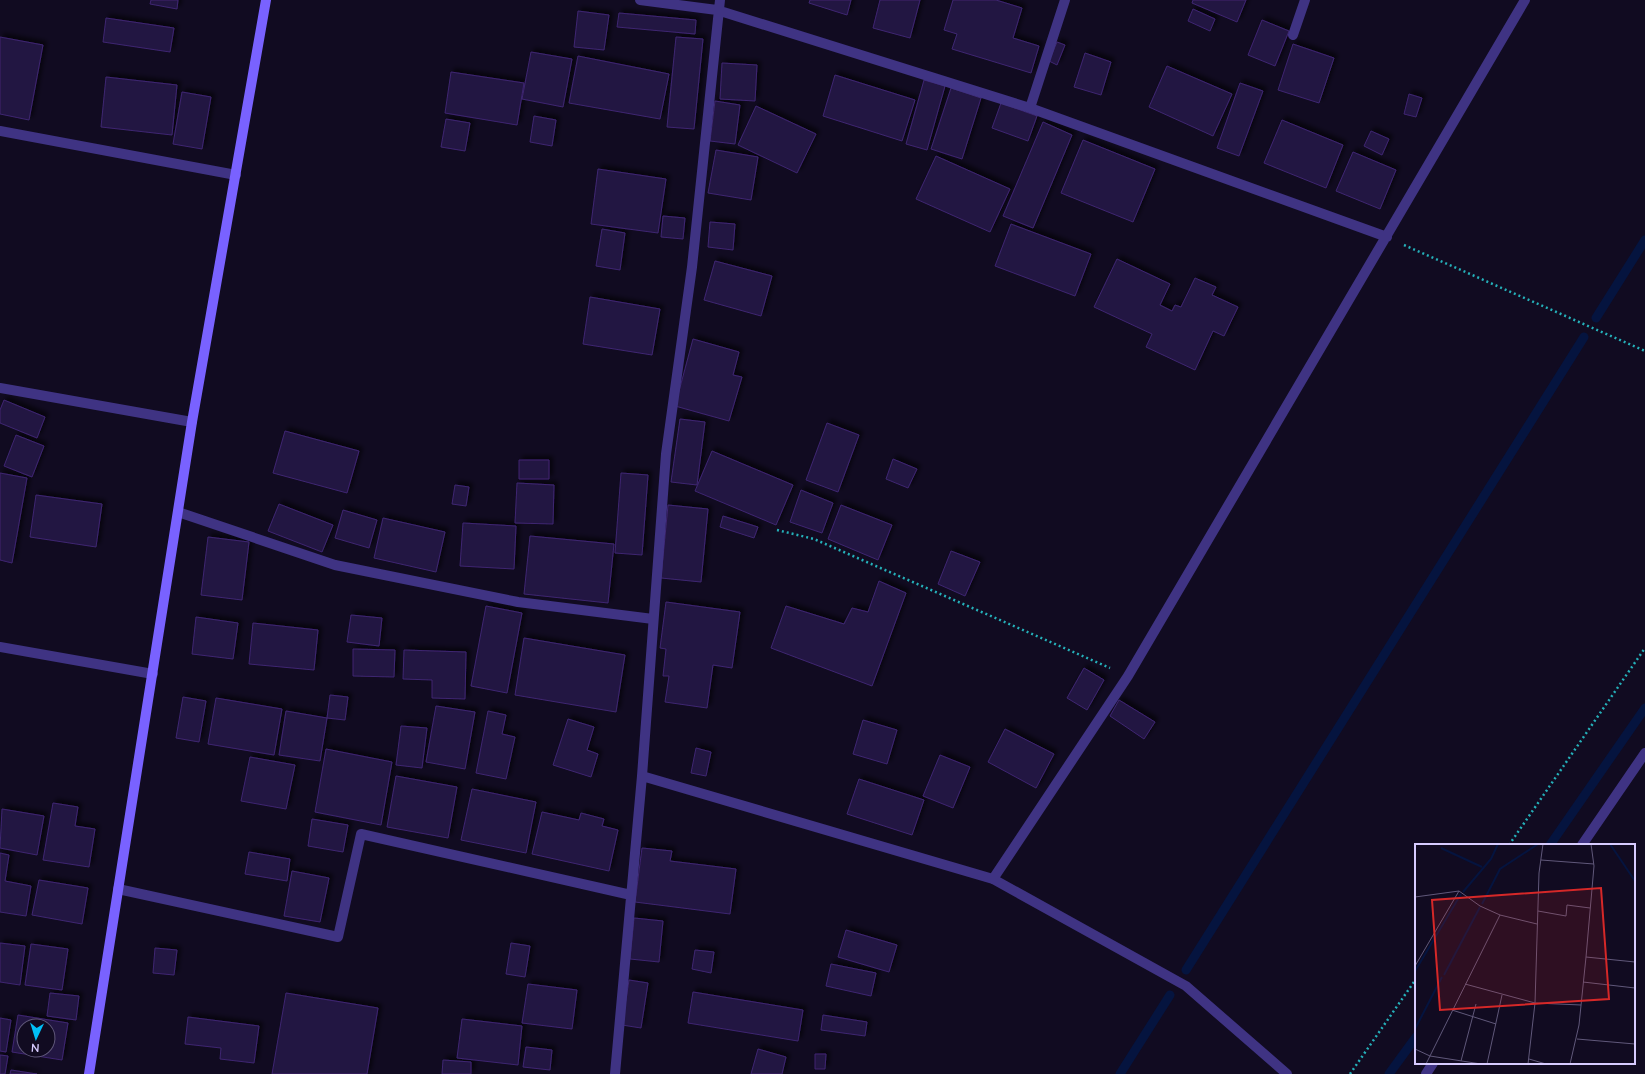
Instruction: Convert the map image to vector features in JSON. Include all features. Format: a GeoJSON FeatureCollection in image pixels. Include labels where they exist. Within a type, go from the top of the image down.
{"type":"FeatureCollection","features":[{"type":"Feature","properties":{"kind":"street"},"geometry":{"type":"LineString","coordinates":[[89,1074],[192,422],[266,0]]}},
{"type":"Feature","properties":{"kind":"street"},"geometry":{"type":"LineString","coordinates":[[640,0],[719,5],[1030,108],[1387,237]]}},
{"type":"Feature","properties":{"kind":"street"},"geometry":{"type":"LineString","coordinates":[[1030,108],[1065,0]]}},
{"type":"Feature","properties":{"kind":"street"},"geometry":{"type":"LineString","coordinates":[[1293,35],[1305,0]]}},
{"type":"Feature","properties":{"kind":"street"},"geometry":{"type":"LineString","coordinates":[[993,879],[1128,676],[1525,0]]}},
{"type":"Feature","properties":{"kind":"street"},"geometry":{"type":"LineString","coordinates":[[615,1074],[642,776],[666,454],[692,267],[719,5]]}},
{"type":"Feature","properties":{"kind":"street"},"geometry":{"type":"LineString","coordinates":[[0,131],[236,175]]}},
{"type":"Feature","properties":{"kind":"street"},"geometry":{"type":"LineString","coordinates":[[0,388],[192,422]]}},
{"type":"Feature","properties":{"kind":"street"},"geometry":{"type":"LineString","coordinates":[[178,512],[334,565],[518,602],[653,619]]}},
{"type":"Feature","properties":{"kind":"street"},"geometry":{"type":"LineString","coordinates":[[0,647],[153,674]]}},
{"type":"Feature","properties":{"kind":"street"},"geometry":{"type":"LineString","coordinates":[[1583,844],[1645,753]]}},
{"type":"Feature","properties":{"kind":"street"},"geometry":{"type":"LineString","coordinates":[[642,776],[993,879],[1186,986],[1287,1074]]}},
{"type":"Feature","properties":{"kind":"street"},"geometry":{"type":"LineString","coordinates":[[118,889],[338,937],[361,834],[631,895]]}},
{"type":"Feature","properties":{"kind":"street"},"geometry":{"type":"LineString","coordinates":[[1426,1074],[1432,1064]]}},
{"type":"Feature","properties":{"kind":"path"},"geometry":{"type":"LineString","coordinates":[[1387,237],[1645,351]]}},
{"type":"Feature","properties":{"kind":"path"},"geometry":{"type":"LineString","coordinates":[[777,530],[814,539],[1128,676]]}},
{"type":"Feature","properties":{"kind":"path"},"geometry":{"type":"LineString","coordinates":[[1510,844],[1645,648]]}},
{"type":"Feature","properties":{"kind":"path"},"geometry":{"type":"LineString","coordinates":[[1350,1074],[1415,980]]}},
{"type":"Feature","properties":{"kind":"building"},"geometry":{"type":"Polygon","coordinates":[[[151,0],[178,0],[177,9],[150,4],[151,0]]]}},
{"type":"Feature","properties":{"kind":"building"},"geometry":{"type":"Polygon","coordinates":[[[810,0],[851,0],[847,15],[809,3],[810,0]]]}},
{"type":"Feature","properties":{"kind":"building"},"geometry":{"type":"Polygon","coordinates":[[[880,0],[920,0],[910,38],[873,28],[880,0]]]}},
{"type":"Feature","properties":{"kind":"building"},"geometry":{"type":"Polygon","coordinates":[[[953,0],[996,0],[1022,8],[1013,38],[1039,46],[1031,73],[952,49],[957,34],[944,30],[953,0]]]}},
{"type":"Feature","properties":{"kind":"building"},"geometry":{"type":"Polygon","coordinates":[[[1193,0],[1246,0],[1237,22],[1192,3],[1193,0]]]}},
{"type":"Feature","properties":{"kind":"building"},"geometry":{"type":"Polygon","coordinates":[[[1193,9],[1215,19],[1210,31],[1188,21],[1193,9]]]}},
{"type":"Feature","properties":{"kind":"building"},"geometry":{"type":"Polygon","coordinates":[[[578,11],[609,15],[604,50],[574,47],[578,11]]]}},
{"type":"Feature","properties":{"kind":"building"},"geometry":{"type":"Polygon","coordinates":[[[619,13],[696,20],[695,34],[617,27],[619,13]]]}},
{"type":"Feature","properties":{"kind":"building"},"geometry":{"type":"Polygon","coordinates":[[[106,18],[174,28],[170,52],[103,42],[106,18]]]}},
{"type":"Feature","properties":{"kind":"building"},"geometry":{"type":"Polygon","coordinates":[[[1262,20],[1289,31],[1275,66],[1248,55],[1262,20]]]}},
{"type":"Feature","properties":{"kind":"building"},"geometry":{"type":"Polygon","coordinates":[[[0,37],[43,45],[29,120],[0,114],[0,37]]]}},
{"type":"Feature","properties":{"kind":"building"},"geometry":{"type":"Polygon","coordinates":[[[676,37],[703,39],[694,129],[667,127],[676,37]]]}},
{"type":"Feature","properties":{"kind":"building"},"geometry":{"type":"Polygon","coordinates":[[[1057,42],[1065,45],[1057,65],[1049,61],[1057,42]]]}},
{"type":"Feature","properties":{"kind":"building"},"geometry":{"type":"Polygon","coordinates":[[[1293,44],[1334,58],[1319,103],[1278,90],[1293,44]]]}},
{"type":"Feature","properties":{"kind":"building"},"geometry":{"type":"Polygon","coordinates":[[[531,52],[572,59],[563,107],[522,99],[531,52]]]}},
{"type":"Feature","properties":{"kind":"building"},"geometry":{"type":"Polygon","coordinates":[[[1085,53],[1111,62],[1101,95],[1074,87],[1085,53]]]}},
{"type":"Feature","properties":{"kind":"building"},"geometry":{"type":"Polygon","coordinates":[[[578,56],[669,74],[660,119],[569,103],[578,56]]]}},
{"type":"Feature","properties":{"kind":"building"},"geometry":{"type":"Polygon","coordinates":[[[722,63],[757,65],[755,101],[720,99],[722,63]]]}},
{"type":"Feature","properties":{"kind":"building"},"geometry":{"type":"Polygon","coordinates":[[[1167,66],[1232,94],[1213,136],[1149,107],[1167,66]]]}},
{"type":"Feature","properties":{"kind":"building"},"geometry":{"type":"Polygon","coordinates":[[[451,72],[524,83],[517,125],[445,113],[451,72]]]}},
{"type":"Feature","properties":{"kind":"building"},"geometry":{"type":"Polygon","coordinates":[[[835,75],[915,100],[902,141],[823,116],[835,75]]]}},
{"type":"Feature","properties":{"kind":"building"},"geometry":{"type":"Polygon","coordinates":[[[106,77],[177,85],[172,135],[101,127],[106,77]]]}},
{"type":"Feature","properties":{"kind":"building"},"geometry":{"type":"Polygon","coordinates":[[[924,80],[945,86],[927,150],[906,144],[924,80]]]}},
{"type":"Feature","properties":{"kind":"building"},"geometry":{"type":"Polygon","coordinates":[[[1240,83],[1263,91],[1239,156],[1217,148],[1240,83]]]}},
{"type":"Feature","properties":{"kind":"building"},"geometry":{"type":"Polygon","coordinates":[[[951,88],[981,98],[962,159],[931,149],[951,88]]]}},
{"type":"Feature","properties":{"kind":"building"},"geometry":{"type":"Polygon","coordinates":[[[182,92],[211,97],[202,149],[173,144],[182,92]]]}},
{"type":"Feature","properties":{"kind":"building"},"geometry":{"type":"Polygon","coordinates":[[[1409,94],[1422,98],[1416,117],[1404,114],[1409,94]]]}},
{"type":"Feature","properties":{"kind":"building"},"geometry":{"type":"Polygon","coordinates":[[[715,101],[740,105],[735,144],[710,141],[715,101]]]}},
{"type":"Feature","properties":{"kind":"building"},"geometry":{"type":"Polygon","coordinates":[[[1001,103],[1037,116],[1028,141],[992,128],[1001,103]]]}},
{"type":"Feature","properties":{"kind":"building"},"geometry":{"type":"Polygon","coordinates":[[[756,106],[816,134],[797,173],[738,145],[756,106]]]}},
{"type":"Feature","properties":{"kind":"building"},"geometry":{"type":"Polygon","coordinates":[[[534,116],[556,120],[552,146],[530,142],[534,116]]]}},
{"type":"Feature","properties":{"kind":"building"},"geometry":{"type":"Polygon","coordinates":[[[446,119],[470,123],[465,151],[441,147],[446,119]]]}},
{"type":"Feature","properties":{"kind":"building"},"geometry":{"type":"Polygon","coordinates":[[[1282,120],[1343,145],[1326,188],[1264,163],[1282,120]]]}},
{"type":"Feature","properties":{"kind":"building"},"geometry":{"type":"Polygon","coordinates":[[[1043,122],[1072,135],[1033,228],[1003,216],[1043,122]]]}},
{"type":"Feature","properties":{"kind":"building"},"geometry":{"type":"Polygon","coordinates":[[[1371,131],[1389,139],[1382,155],[1364,146],[1371,131]]]}},
{"type":"Feature","properties":{"kind":"building"},"geometry":{"type":"Polygon","coordinates":[[[1083,140],[1155,169],[1133,222],[1061,193],[1083,140]]]}},
{"type":"Feature","properties":{"kind":"building"},"geometry":{"type":"Polygon","coordinates":[[[716,150],[758,157],[751,200],[708,193],[716,150]]]}},
{"type":"Feature","properties":{"kind":"building"},"geometry":{"type":"Polygon","coordinates":[[[1353,152],[1396,170],[1380,209],[1336,191],[1353,152]]]}},
{"type":"Feature","properties":{"kind":"building"},"geometry":{"type":"Polygon","coordinates":[[[936,156],[1010,189],[990,232],[916,199],[936,156]]]}},
{"type":"Feature","properties":{"kind":"building"},"geometry":{"type":"Polygon","coordinates":[[[598,169],[666,179],[658,233],[591,224],[598,169]]]}},
{"type":"Feature","properties":{"kind":"building"},"geometry":{"type":"Polygon","coordinates":[[[663,216],[685,218],[683,239],[661,237],[663,216]]]}},
{"type":"Feature","properties":{"kind":"building"},"geometry":{"type":"Polygon","coordinates":[[[710,222],[735,224],[733,250],[708,247],[710,222]]]}},
{"type":"Feature","properties":{"kind":"building"},"geometry":{"type":"Polygon","coordinates":[[[1011,224],[1091,254],[1075,296],[995,266],[1011,224]]]}},
{"type":"Feature","properties":{"kind":"building"},"geometry":{"type":"Polygon","coordinates":[[[602,229],[625,233],[620,270],[596,266],[602,229]]]}},
{"type":"Feature","properties":{"kind":"building"},"geometry":{"type":"Polygon","coordinates":[[[1117,259],[1170,284],[1160,305],[1172,311],[1175,305],[1181,307],[1195,278],[1216,287],[1212,295],[1238,307],[1224,336],[1213,331],[1195,370],[1146,347],[1152,334],[1094,307],[1117,259]]]}},
{"type":"Feature","properties":{"kind":"building"},"geometry":{"type":"Polygon","coordinates":[[[715,261],[772,276],[761,316],[704,300],[715,261]]]}},
{"type":"Feature","properties":{"kind":"building"},"geometry":{"type":"Polygon","coordinates":[[[590,297],[660,309],[652,355],[583,344],[590,297]]]}},
{"type":"Feature","properties":{"kind":"building"},"geometry":{"type":"Polygon","coordinates":[[[693,339],[739,352],[733,375],[742,377],[729,421],[675,406],[693,339]]]}},
{"type":"Feature","properties":{"kind":"building"},"geometry":{"type":"Polygon","coordinates":[[[4,400],[45,417],[37,438],[0,423],[0,410],[4,400]]]}},
{"type":"Feature","properties":{"kind":"building"},"geometry":{"type":"Polygon","coordinates":[[[680,419],[705,422],[697,485],[671,482],[680,419]]]}},
{"type":"Feature","properties":{"kind":"building"},"geometry":{"type":"Polygon","coordinates":[[[827,423],[859,435],[838,492],[806,480],[827,423]]]}},
{"type":"Feature","properties":{"kind":"building"},"geometry":{"type":"Polygon","coordinates":[[[285,431],[359,451],[347,493],[273,473],[285,431]]]}},
{"type":"Feature","properties":{"kind":"building"},"geometry":{"type":"Polygon","coordinates":[[[16,435],[44,446],[32,477],[4,466],[16,435]]]}},
{"type":"Feature","properties":{"kind":"building"},"geometry":{"type":"Polygon","coordinates":[[[712,451],[793,485],[776,525],[695,491],[712,451]]]}},
{"type":"Feature","properties":{"kind":"building"},"geometry":{"type":"Polygon","coordinates":[[[893,459],[917,469],[908,488],[886,479],[893,459]]]}},
{"type":"Feature","properties":{"kind":"building"},"geometry":{"type":"Polygon","coordinates":[[[519,460],[549,460],[549,479],[519,479],[519,460]]]}},
{"type":"Feature","properties":{"kind":"building"},"geometry":{"type":"Polygon","coordinates":[[[0,473],[27,478],[12,563],[0,560],[0,473]]]}},
{"type":"Feature","properties":{"kind":"building"},"geometry":{"type":"Polygon","coordinates":[[[621,473],[648,475],[642,555],[615,553],[621,473]]]}},
{"type":"Feature","properties":{"kind":"building"},"geometry":{"type":"Polygon","coordinates":[[[517,483],[554,485],[553,524],[515,523],[517,483]]]}},
{"type":"Feature","properties":{"kind":"building"},"geometry":{"type":"Polygon","coordinates":[[[455,485],[469,487],[466,506],[452,504],[455,485]]]}},
{"type":"Feature","properties":{"kind":"building"},"geometry":{"type":"Polygon","coordinates":[[[801,490],[833,503],[822,533],[790,522],[801,490]]]}},
{"type":"Feature","properties":{"kind":"building"},"geometry":{"type":"Polygon","coordinates":[[[36,495],[102,504],[96,547],[30,537],[36,495]]]}},
{"type":"Feature","properties":{"kind":"building"},"geometry":{"type":"Polygon","coordinates":[[[279,504],[333,525],[322,552],[268,531],[279,504]]]}},
{"type":"Feature","properties":{"kind":"building"},"geometry":{"type":"Polygon","coordinates":[[[668,505],[708,509],[701,582],[661,578],[668,505]]]}},
{"type":"Feature","properties":{"kind":"building"},"geometry":{"type":"Polygon","coordinates":[[[841,505],[892,525],[878,560],[828,539],[841,505]]]}},
{"type":"Feature","properties":{"kind":"building"},"geometry":{"type":"Polygon","coordinates":[[[343,510],[377,520],[369,548],[335,538],[343,510]]]}},
{"type":"Feature","properties":{"kind":"building"},"geometry":{"type":"Polygon","coordinates":[[[723,516],[758,527],[754,538],[720,527],[723,516]]]}},
{"type":"Feature","properties":{"kind":"building"},"geometry":{"type":"Polygon","coordinates":[[[383,518],[445,532],[436,572],[374,558],[383,518]]]}},
{"type":"Feature","properties":{"kind":"building"},"geometry":{"type":"Polygon","coordinates":[[[463,523],[516,526],[514,569],[460,566],[463,523]]]}},
{"type":"Feature","properties":{"kind":"building"},"geometry":{"type":"Polygon","coordinates":[[[530,536],[614,544],[608,603],[524,594],[530,536]]]}},
{"type":"Feature","properties":{"kind":"building"},"geometry":{"type":"Polygon","coordinates":[[[208,537],[249,542],[242,600],[201,595],[208,537]]]}},
{"type":"Feature","properties":{"kind":"building"},"geometry":{"type":"Polygon","coordinates":[[[951,551],[980,562],[965,596],[938,584],[951,551]]]}},
{"type":"Feature","properties":{"kind":"building"},"geometry":{"type":"Polygon","coordinates":[[[879,581],[906,593],[872,686],[771,648],[786,606],[844,624],[852,608],[868,612],[879,581]]]}},
{"type":"Feature","properties":{"kind":"building"},"geometry":{"type":"Polygon","coordinates":[[[666,602],[740,612],[732,668],[713,665],[707,708],[665,702],[669,676],[663,676],[666,649],[660,648],[666,602]]]}},
{"type":"Feature","properties":{"kind":"building"},"geometry":{"type":"Polygon","coordinates":[[[486,606],[522,613],[507,693],[471,686],[486,606]]]}},
{"type":"Feature","properties":{"kind":"building"},"geometry":{"type":"Polygon","coordinates":[[[351,615],[382,618],[379,646],[347,642],[351,615]]]}},
{"type":"Feature","properties":{"kind":"building"},"geometry":{"type":"Polygon","coordinates":[[[196,617],[238,623],[233,659],[192,654],[196,617]]]}},
{"type":"Feature","properties":{"kind":"building"},"geometry":{"type":"Polygon","coordinates":[[[253,623],[318,630],[314,670],[249,664],[253,623]]]}},
{"type":"Feature","properties":{"kind":"building"},"geometry":{"type":"Polygon","coordinates":[[[524,638],[625,655],[616,712],[515,695],[524,638]]]}},
{"type":"Feature","properties":{"kind":"building"},"geometry":{"type":"Polygon","coordinates":[[[353,649],[395,650],[394,677],[353,676],[353,649]]]}},
{"type":"Feature","properties":{"kind":"building"},"geometry":{"type":"Polygon","coordinates":[[[404,650],[466,652],[465,699],[432,698],[432,680],[403,679],[404,650]]]}},
{"type":"Feature","properties":{"kind":"building"},"geometry":{"type":"Polygon","coordinates":[[[1084,668],[1104,680],[1087,710],[1067,698],[1084,668]]]}},
{"type":"Feature","properties":{"kind":"building"},"geometry":{"type":"Polygon","coordinates":[[[330,695],[348,697],[345,720],[327,718],[330,695]]]}},
{"type":"Feature","properties":{"kind":"building"},"geometry":{"type":"Polygon","coordinates":[[[183,697],[206,701],[199,742],[176,738],[183,697]]]}},
{"type":"Feature","properties":{"kind":"building"},"geometry":{"type":"Polygon","coordinates":[[[216,698],[282,709],[274,755],[208,744],[216,698]]]}},
{"type":"Feature","properties":{"kind":"building"},"geometry":{"type":"Polygon","coordinates":[[[1119,700],[1155,722],[1144,739],[1110,716],[1119,700]]]}},
{"type":"Feature","properties":{"kind":"building"},"geometry":{"type":"Polygon","coordinates":[[[436,706],[475,712],[465,769],[426,762],[436,706]]]}},
{"type":"Feature","properties":{"kind":"building"},"geometry":{"type":"Polygon","coordinates":[[[286,711],[327,718],[320,761],[279,755],[286,711]]]}},
{"type":"Feature","properties":{"kind":"building"},"geometry":{"type":"Polygon","coordinates":[[[488,711],[506,715],[502,734],[515,737],[506,779],[476,773],[488,711]]]}},
{"type":"Feature","properties":{"kind":"building"},"geometry":{"type":"Polygon","coordinates":[[[568,719],[594,727],[587,750],[598,754],[591,777],[553,765],[568,719]]]}},
{"type":"Feature","properties":{"kind":"building"},"geometry":{"type":"Polygon","coordinates":[[[863,720],[897,730],[887,764],[853,754],[863,720]]]}},
{"type":"Feature","properties":{"kind":"building"},"geometry":{"type":"Polygon","coordinates":[[[401,726],[427,728],[422,768],[396,765],[401,726]]]}},
{"type":"Feature","properties":{"kind":"building"},"geometry":{"type":"Polygon","coordinates":[[[1005,729],[1054,754],[1036,788],[988,762],[1005,729]]]}},
{"type":"Feature","properties":{"kind":"building"},"geometry":{"type":"Polygon","coordinates":[[[696,748],[711,752],[706,776],[691,773],[696,748]]]}},
{"type":"Feature","properties":{"kind":"building"},"geometry":{"type":"Polygon","coordinates":[[[326,749],[392,762],[381,825],[315,812],[326,749]]]}},
{"type":"Feature","properties":{"kind":"building"},"geometry":{"type":"Polygon","coordinates":[[[940,755],[970,767],[953,808],[923,796],[940,755]]]}},
{"type":"Feature","properties":{"kind":"building"},"geometry":{"type":"Polygon","coordinates":[[[250,757],[295,765],[286,809],[241,801],[250,757]]]}},
{"type":"Feature","properties":{"kind":"building"},"geometry":{"type":"Polygon","coordinates":[[[396,776],[457,787],[448,838],[387,827],[396,776]]]}},
{"type":"Feature","properties":{"kind":"building"},"geometry":{"type":"Polygon","coordinates":[[[859,779],[924,800],[912,835],[847,814],[859,779]]]}},
{"type":"Feature","properties":{"kind":"building"},"geometry":{"type":"Polygon","coordinates":[[[472,789],[536,802],[526,853],[461,840],[472,789]]]}},
{"type":"Feature","properties":{"kind":"building"},"geometry":{"type":"Polygon","coordinates":[[[53,803],[78,807],[75,826],[95,829],[89,867],[43,860],[53,803]]]}},
{"type":"Feature","properties":{"kind":"building"},"geometry":{"type":"Polygon","coordinates":[[[2,809],[44,816],[37,855],[0,848],[2,809]]]}},
{"type":"Feature","properties":{"kind":"building"},"geometry":{"type":"Polygon","coordinates":[[[542,812],[579,820],[581,813],[604,819],[602,826],[618,830],[609,871],[532,854],[542,812]]]}},
{"type":"Feature","properties":{"kind":"building"},"geometry":{"type":"Polygon","coordinates":[[[312,819],[348,825],[343,852],[308,846],[312,819]]]}},
{"type":"Feature","properties":{"kind":"building"},"geometry":{"type":"Polygon","coordinates":[[[642,848],[672,851],[670,861],[736,869],[730,914],[635,902],[642,848]]]}},
{"type":"Feature","properties":{"kind":"building"},"geometry":{"type":"Polygon","coordinates":[[[249,852],[290,859],[287,881],[245,874],[249,852]]]}},
{"type":"Feature","properties":{"kind":"building"},"geometry":{"type":"Polygon","coordinates":[[[0,853],[9,855],[5,881],[31,886],[26,916],[0,912],[0,853]]]}},
{"type":"Feature","properties":{"kind":"building"},"geometry":{"type":"Polygon","coordinates":[[[292,871],[329,878],[320,922],[284,916],[292,871]]]}},
{"type":"Feature","properties":{"kind":"building"},"geometry":{"type":"Polygon","coordinates":[[[39,880],[88,888],[82,924],[32,915],[39,880]]]}},
{"type":"Feature","properties":{"kind":"building"},"geometry":{"type":"Polygon","coordinates":[[[634,918],[663,921],[659,962],[630,959],[634,918]]]}},
{"type":"Feature","properties":{"kind":"building"},"geometry":{"type":"Polygon","coordinates":[[[846,930],[897,945],[889,972],[838,957],[846,930]]]}},
{"type":"Feature","properties":{"kind":"building"},"geometry":{"type":"Polygon","coordinates":[[[0,943],[25,946],[20,985],[0,982],[0,943]]]}},
{"type":"Feature","properties":{"kind":"building"},"geometry":{"type":"Polygon","coordinates":[[[511,943],[530,946],[525,977],[506,974],[511,943]]]}},
{"type":"Feature","properties":{"kind":"building"},"geometry":{"type":"Polygon","coordinates":[[[31,944],[68,949],[62,990],[25,985],[31,944]]]}},
{"type":"Feature","properties":{"kind":"building"},"geometry":{"type":"Polygon","coordinates":[[[155,948],[177,950],[174,975],[153,973],[155,948]]]}},
{"type":"Feature","properties":{"kind":"building"},"geometry":{"type":"Polygon","coordinates":[[[695,950],[714,952],[711,973],[692,969],[695,950]]]}},
{"type":"Feature","properties":{"kind":"building"},"geometry":{"type":"Polygon","coordinates":[[[831,964],[876,973],[871,996],[826,986],[831,964]]]}},
{"type":"Feature","properties":{"kind":"building"},"geometry":{"type":"Polygon","coordinates":[[[629,980],[648,983],[641,1028],[622,1025],[629,980]]]}},
{"type":"Feature","properties":{"kind":"building"},"geometry":{"type":"Polygon","coordinates":[[[528,984],[577,990],[572,1029],[522,1023],[528,984]]]}},
{"type":"Feature","properties":{"kind":"building"},"geometry":{"type":"Polygon","coordinates":[[[693,992],[803,1010],[798,1041],[688,1023],[693,992]]]}},
{"type":"Feature","properties":{"kind":"building"},"geometry":{"type":"Polygon","coordinates":[[[50,993],[79,996],[76,1020],[47,1016],[50,993]]]}},
{"type":"Feature","properties":{"kind":"building"},"geometry":{"type":"Polygon","coordinates":[[[286,993],[378,1008],[367,1074],[272,1074],[286,993]]]}},
{"type":"Feature","properties":{"kind":"building"},"geometry":{"type":"Polygon","coordinates":[[[18,1015],[37,1018],[18,1018],[18,1015]]]}},
{"type":"Feature","properties":{"kind":"building"},"geometry":{"type":"Polygon","coordinates":[[[823,1015],[867,1022],[865,1036],[821,1030],[823,1015]]]}},
{"type":"Feature","properties":{"kind":"building"},"geometry":{"type":"Polygon","coordinates":[[[188,1017],[259,1026],[254,1063],[220,1059],[221,1048],[185,1044],[188,1017]]]}},
{"type":"Feature","properties":{"kind":"building"},"geometry":{"type":"Polygon","coordinates":[[[0,1018],[11,1020],[6,1052],[0,1051],[0,1018]]]}},
{"type":"Feature","properties":{"kind":"building"},"geometry":{"type":"Polygon","coordinates":[[[462,1019],[522,1026],[518,1065],[457,1058],[462,1019]]]}},
{"type":"Feature","properties":{"kind":"building"},"geometry":{"type":"Polygon","coordinates":[[[56,1021],[68,1023],[62,1060],[50,1058],[56,1058],[56,1021]]]}},
{"type":"Feature","properties":{"kind":"building"},"geometry":{"type":"Polygon","coordinates":[[[16,1027],[16,1053],[12,1052],[16,1027]]]}},
{"type":"Feature","properties":{"kind":"building"},"geometry":{"type":"Polygon","coordinates":[[[526,1047],[552,1050],[550,1070],[523,1067],[526,1047]]]}},
{"type":"Feature","properties":{"kind":"building"},"geometry":{"type":"Polygon","coordinates":[[[758,1049],[786,1057],[782,1074],[751,1074],[758,1049]]]}},
{"type":"Feature","properties":{"kind":"building"},"geometry":{"type":"Polygon","coordinates":[[[815,1054],[826,1054],[825,1069],[815,1069],[815,1054]]]}},
{"type":"Feature","properties":{"kind":"building"},"geometry":{"type":"Polygon","coordinates":[[[0,1055],[8,1056],[5,1074],[0,1074],[0,1055]]]}},
{"type":"Feature","properties":{"kind":"building"},"geometry":{"type":"Polygon","coordinates":[[[443,1060],[471,1062],[471,1074],[442,1074],[443,1060]]]}},
{"type":"Feature","properties":{"kind":"building"},"geometry":{"type":"Polygon","coordinates":[[[11,1070],[37,1074],[10,1074],[11,1070]]]}},
{"type":"Feature","properties":{"kind":"waterway"},"geometry":{"type":"LineString","coordinates":[[1596,318],[1645,240]]}},
{"type":"Feature","properties":{"kind":"waterway"},"geometry":{"type":"LineString","coordinates":[[1186,970],[1584,337]]}},
{"type":"Feature","properties":{"kind":"waterway"},"geometry":{"type":"LineString","coordinates":[[1551,844],[1645,708]]}},
{"type":"Feature","properties":{"kind":"waterway"},"geometry":{"type":"LineString","coordinates":[[1120,1074],[1170,995]]}},
{"type":"Feature","properties":{"kind":"waterway"},"geometry":{"type":"LineString","coordinates":[[1389,1074],[1415,1038]]}}]}
